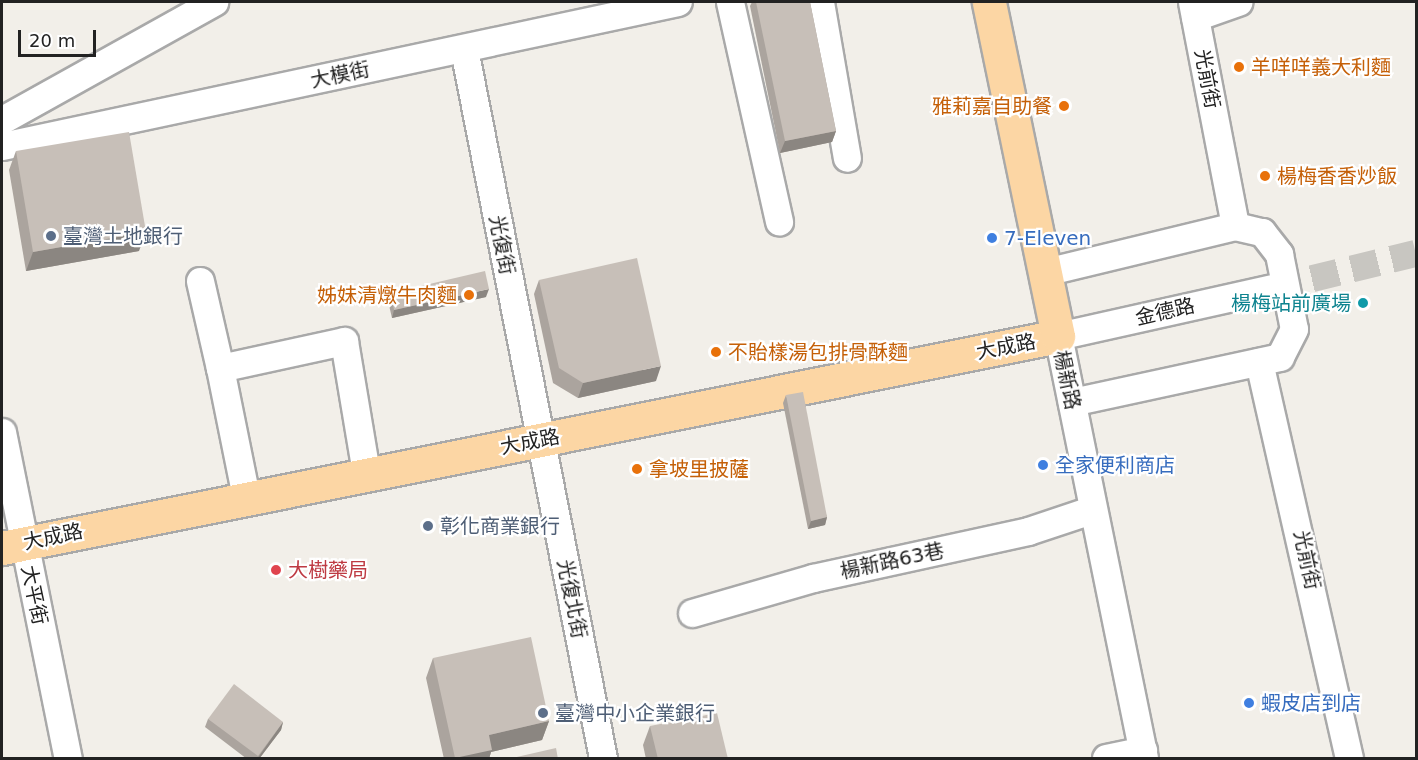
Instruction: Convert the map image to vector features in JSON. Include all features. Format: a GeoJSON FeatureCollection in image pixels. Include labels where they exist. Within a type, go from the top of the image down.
{"type":"FeatureCollection","features":[{"type":"Feature","properties":{"kind":"main road","name":"楊新路"},"geometry":{"type":"LineString","coordinates":[[989,2],[1058,336]]}},
{"type":"Feature","properties":{"kind":"main road","name":"大成路"},"geometry":{"type":"LineString","coordinates":[[12,545],[366,472],[540,440],[1058,336]]}},
{"type":"Feature","properties":{"kind":"street"},"geometry":{"type":"LineString","coordinates":[[2,120],[214,2]]}},
{"type":"Feature","properties":{"kind":"street","name":"大模街"},"geometry":{"type":"LineString","coordinates":[[2,147],[678,2]]}},
{"type":"Feature","properties":{"kind":"street"},"geometry":{"type":"LineString","coordinates":[[730,2],[779,222]]}},
{"type":"Feature","properties":{"kind":"street"},"geometry":{"type":"LineString","coordinates":[[820,2],[847,158]]}},
{"type":"Feature","properties":{"kind":"street"},"geometry":{"type":"LineString","coordinates":[[1193,9],[1238,2]]}},
{"type":"Feature","properties":{"kind":"street","name":"光前街"},"geometry":{"type":"LineString","coordinates":[[1193,9],[1235,226]]}},
{"type":"Feature","properties":{"kind":"street","name":"光復街"},"geometry":{"type":"LineString","coordinates":[[464,49],[540,440]]}},
{"type":"Feature","properties":{"kind":"street"},"geometry":{"type":"LineString","coordinates":[[1045,272],[1235,226],[1262,232],[1279,254],[1294,328],[1280,357],[1072,402]]}},
{"type":"Feature","properties":{"kind":"street"},"geometry":{"type":"LineString","coordinates":[[200,281],[246,497]]}},
{"type":"Feature","properties":{"kind":"street","name":"金德路"},"geometry":{"type":"LineString","coordinates":[[1058,336],[1272,288]]}},
{"type":"Feature","properties":{"kind":"street","name":"楊新路"},"geometry":{"type":"LineString","coordinates":[[1058,336],[1091,510],[1143,754]]}},
{"type":"Feature","properties":{"kind":"street"},"geometry":{"type":"LineString","coordinates":[[220,368],[344,341],[366,472]]}},
{"type":"Feature","properties":{"kind":"street","name":"光前街"},"geometry":{"type":"LineString","coordinates":[[1259,362],[1349,759]]}},
{"type":"Feature","properties":{"kind":"street","name":"大平街"},"geometry":{"type":"LineString","coordinates":[[2,432],[12,545],[64,758]]}},
{"type":"Feature","properties":{"kind":"street","name":"光復北街"},"geometry":{"type":"LineString","coordinates":[[540,440],[603,759]]}},
{"type":"Feature","properties":{"kind":"street","name":"楊新路63巷"},"geometry":{"type":"LineString","coordinates":[[692,613],[813,578],[1028,531],[1091,510]]}},
{"type":"Feature","properties":{"kind":"street"},"geometry":{"type":"LineString","coordinates":[[1106,759],[1143,754]]}},
{"type":"Feature","properties":{"kind":"building"},"geometry":{"type":"Polygon","coordinates":[[[756,2],[810,2],[836,131],[785,141],[756,2]]]}},
{"type":"Feature","properties":{"kind":"building"},"geometry":{"type":"Polygon","coordinates":[[[129,132],[146,232],[33,252],[16,151],[129,132]]]}},
{"type":"Feature","properties":{"kind":"building"},"geometry":{"type":"Polygon","coordinates":[[[637,258],[661,366],[583,383],[559,368],[539,280],[637,258]]]}},
{"type":"Feature","properties":{"kind":"building"},"geometry":{"type":"Polygon","coordinates":[[[485,271],[489,289],[394,310],[391,293],[485,271]]]}},
{"type":"Feature","properties":{"kind":"building"},"geometry":{"type":"Polygon","coordinates":[[[803,392],[827,517],[811,521],[786,395],[803,392]]]}},
{"type":"Feature","properties":{"kind":"building"},"geometry":{"type":"Polygon","coordinates":[[[531,637],[549,721],[489,735],[492,750],[455,758],[433,658],[531,637]]]}},
{"type":"Feature","properties":{"kind":"building"},"geometry":{"type":"Polygon","coordinates":[[[234,684],[283,722],[258,756],[208,719],[234,684]]]}},
{"type":"Feature","properties":{"kind":"building"},"geometry":{"type":"Polygon","coordinates":[[[717,713],[728,759],[658,759],[650,726],[717,713]]]}},
{"type":"Feature","properties":{"kind":"building"},"geometry":{"type":"Polygon","coordinates":[[[556,748],[558,759],[508,759],[556,748]]]}},
{"type":"Feature","properties":{"kind":"tunnel"},"geometry":{"type":"LineString","coordinates":[[1272,288],[1416,253]]}},
{"type":"Feature","properties":{"kind":"place","name":"羊咩咩義大利麵"},"geometry":{"type":"Point","coordinates":[1239,67]}},
{"type":"Feature","properties":{"kind":"place","name":"雅莉嘉自助餐"},"geometry":{"type":"Point","coordinates":[1064,106]}},
{"type":"Feature","properties":{"kind":"place","name":"楊梅香香炒飯"},"geometry":{"type":"Point","coordinates":[1265,176]}},
{"type":"Feature","properties":{"kind":"place","name":"臺灣土地銀行"},"geometry":{"type":"Point","coordinates":[51,236]}},
{"type":"Feature","properties":{"kind":"place","name":"7-Eleven"},"geometry":{"type":"Point","coordinates":[992,238]}},
{"type":"Feature","properties":{"kind":"place","name":"姊妹清燉牛肉麵"},"geometry":{"type":"Point","coordinates":[469,295]}},
{"type":"Feature","properties":{"kind":"place","name":"楊梅站前廣場"},"geometry":{"type":"Point","coordinates":[1363,303]}},
{"type":"Feature","properties":{"kind":"place","name":"不貽樣湯包排骨酥麵"},"geometry":{"type":"Point","coordinates":[716,352]}},
{"type":"Feature","properties":{"kind":"place","name":"全家便利商店"},"geometry":{"type":"Point","coordinates":[1043,465]}},
{"type":"Feature","properties":{"kind":"place","name":"拿坡里披薩"},"geometry":{"type":"Point","coordinates":[637,469]}},
{"type":"Feature","properties":{"kind":"place","name":"彰化商業銀行"},"geometry":{"type":"Point","coordinates":[428,526]}},
{"type":"Feature","properties":{"kind":"place","name":"大樹藥局"},"geometry":{"type":"Point","coordinates":[276,570]}},
{"type":"Feature","properties":{"kind":"place","name":"蝦皮店到店"},"geometry":{"type":"Point","coordinates":[1249,703]}},
{"type":"Feature","properties":{"kind":"place","name":"臺灣中小企業銀行"},"geometry":{"type":"Point","coordinates":[543,713]}}]}
